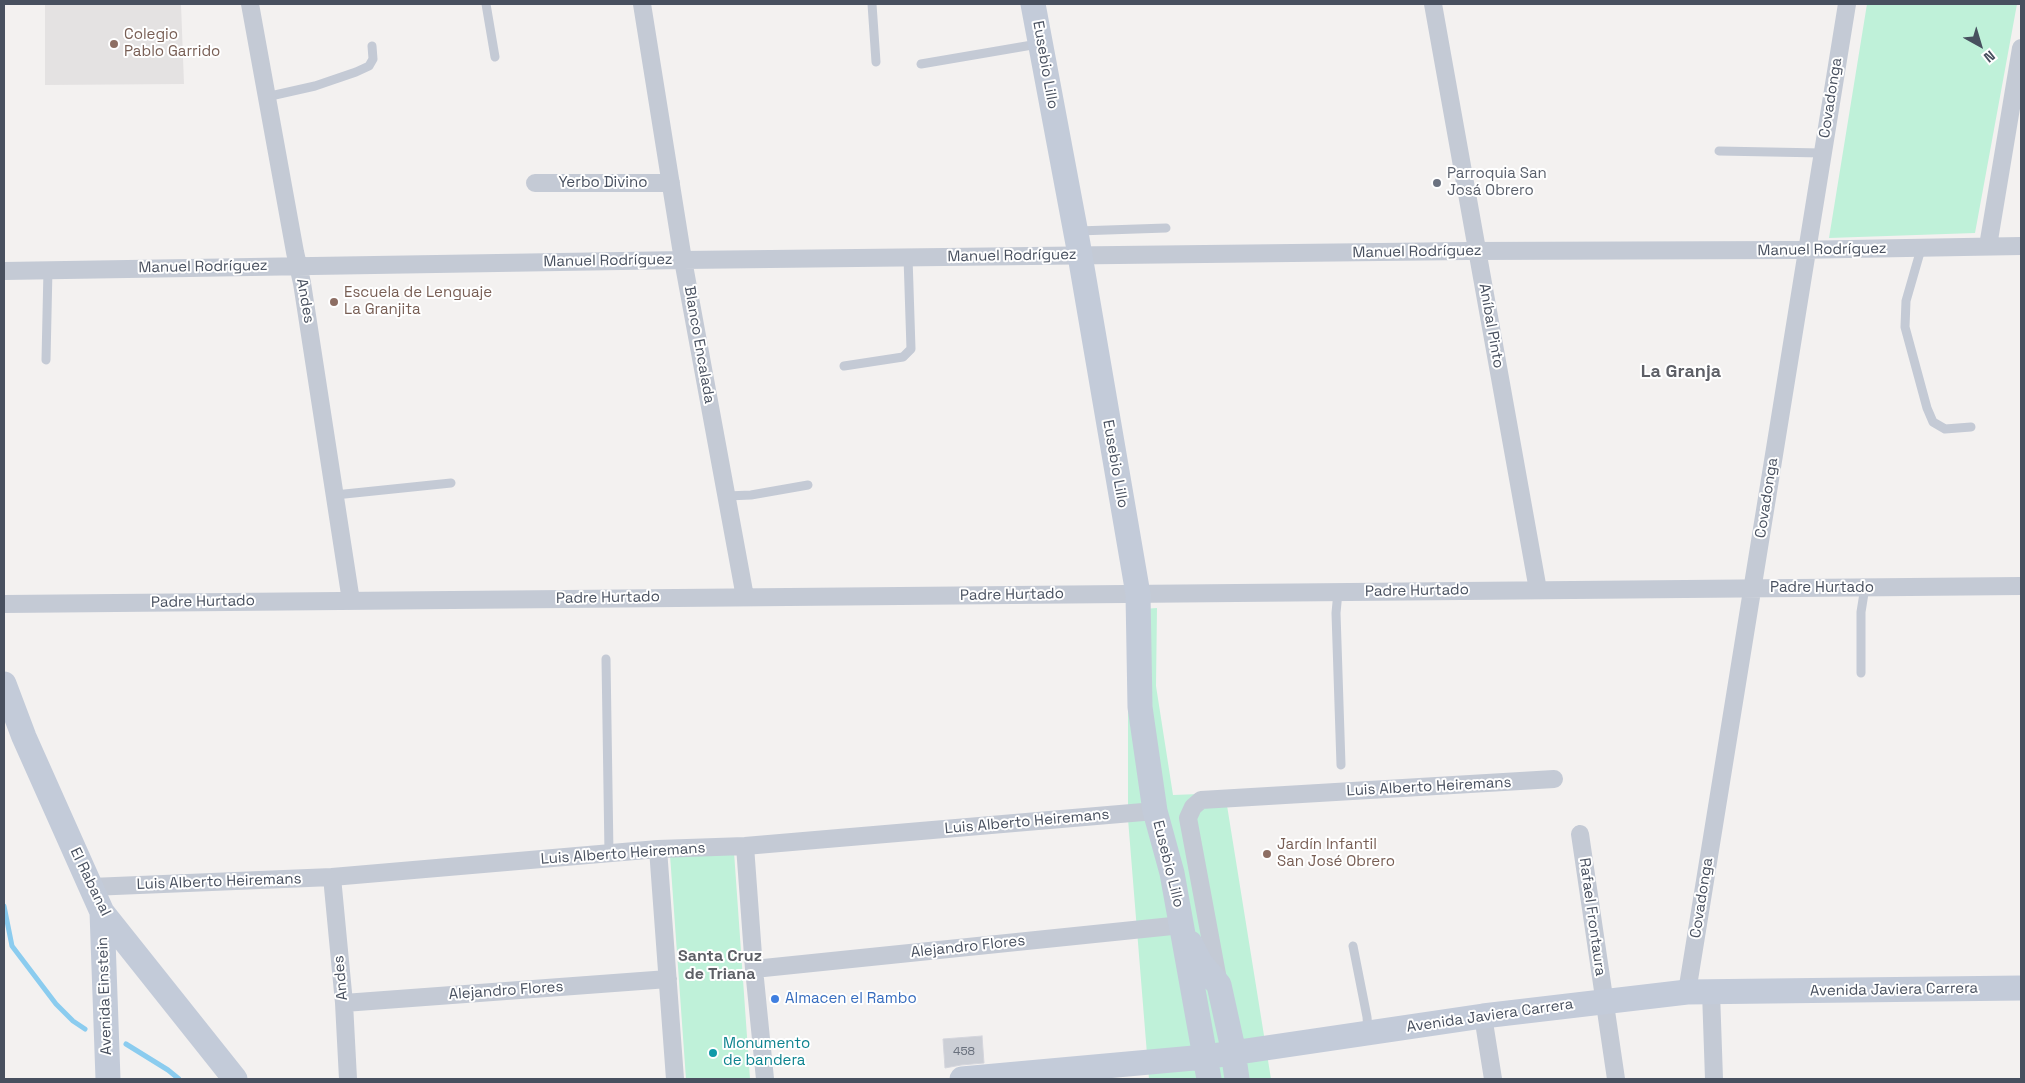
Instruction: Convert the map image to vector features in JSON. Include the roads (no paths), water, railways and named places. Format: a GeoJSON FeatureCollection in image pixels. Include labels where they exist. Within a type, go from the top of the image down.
{"type":"FeatureCollection","features":[{"type":"Feature","properties":{"kind":"street","name":"Andes"},"geometry":{"type":"LineString","coordinates":[[250,4],[298,265],[351,601]]}},
{"type":"Feature","properties":{"kind":"street","name":"Blanco Encalada"},"geometry":{"type":"LineString","coordinates":[[642,4],[683,260],[745,597]]}},
{"type":"Feature","properties":{"kind":"street","name":"Eusebio Lillo"},"geometry":{"type":"LineString","coordinates":[[1034,4],[1076,231],[1138,594],[1140,707],[1154,811],[1172,873],[1207,1068]]}},
{"type":"Feature","properties":{"kind":"street","name":"Aníbal Pinto"},"geometry":{"type":"LineString","coordinates":[[1433,4],[1538,590]]}},
{"type":"Feature","properties":{"kind":"street","name":"Covadonga"},"geometry":{"type":"LineString","coordinates":[[1714,1079],[1699,992],[1752,588],[1847,4]]}},
{"type":"Feature","properties":{"kind":"street"},"geometry":{"type":"LineString","coordinates":[[1988,246],[2021,48]]}},
{"type":"Feature","properties":{"kind":"street","name":"Yerbo Divino"},"geometry":{"type":"LineString","coordinates":[[535,183],[671,183]]}},
{"type":"Feature","properties":{"kind":"street","name":"Manuel Rodríguez"},"geometry":{"type":"LineString","coordinates":[[4,271],[908,257],[1920,249],[2021,246]]}},
{"type":"Feature","properties":{"kind":"street","name":"Padre Hurtado"},"geometry":{"type":"LineString","coordinates":[[4,604],[2021,586]]}},
{"type":"Feature","properties":{"kind":"street","name":"El Rabanal"},"geometry":{"type":"LineString","coordinates":[[4,684],[24,737],[102,912],[235,1079]]}},
{"type":"Feature","properties":{"kind":"street","name":"Luis Alberto Heiremans"},"geometry":{"type":"LineString","coordinates":[[1198,872],[1188,818],[1193,806],[1201,800],[1554,779]]}},
{"type":"Feature","properties":{"kind":"street","name":"Luis Alberto Heiremans"},"geometry":{"type":"LineString","coordinates":[[91,887],[332,877],[658,849],[745,846],[1154,811]]}},
{"type":"Feature","properties":{"kind":"street","name":"Rafael Frontaura"},"geometry":{"type":"LineString","coordinates":[[1580,834],[1604,1000]]}},
{"type":"Feature","properties":{"kind":"street"},"geometry":{"type":"LineString","coordinates":[[745,846],[754,969],[765,1079]]}},
{"type":"Feature","properties":{"kind":"street"},"geometry":{"type":"LineString","coordinates":[[658,849],[675,1079]]}},
{"type":"Feature","properties":{"kind":"street","name":"Eusebio Lillo"},"geometry":{"type":"LineString","coordinates":[[1198,872],[1233,1052],[1236,1079]]}},
{"type":"Feature","properties":{"kind":"street"},"geometry":{"type":"LineString","coordinates":[[1172,873],[1198,872]]}},
{"type":"Feature","properties":{"kind":"street","name":"Andes"},"geometry":{"type":"LineString","coordinates":[[332,877],[344,1003],[348,1079]]}},
{"type":"Feature","properties":{"kind":"street","name":"Avenida Einstein"},"geometry":{"type":"LineString","coordinates":[[102,912],[108,1079]]}},
{"type":"Feature","properties":{"kind":"street","name":"Eusebio Lillo"},"geometry":{"type":"LineString","coordinates":[[1182,925],[1192,950],[1201,964],[1220,984]]}},
{"type":"Feature","properties":{"kind":"street","name":"Alejandro Flores"},"geometry":{"type":"LineString","coordinates":[[754,969],[1182,925]]}},
{"type":"Feature","properties":{"kind":"street","name":"Alejandro Flores"},"geometry":{"type":"LineString","coordinates":[[344,1003],[668,979]]}},
{"type":"Feature","properties":{"kind":"street","name":"Avenida Javiera Carrera"},"geometry":{"type":"LineString","coordinates":[[962,1079],[1207,1068],[1233,1052],[1604,1000],[1699,992],[2021,988]]}},
{"type":"Feature","properties":{"kind":"street"},"geometry":{"type":"LineString","coordinates":[[1604,1000],[1616,1079]]}},
{"type":"Feature","properties":{"kind":"street"},"geometry":{"type":"LineString","coordinates":[[1483,1016],[1493,1079]]}},
{"type":"Feature","properties":{"kind":"lane"},"geometry":{"type":"LineString","coordinates":[[486,4],[495,57]]}},
{"type":"Feature","properties":{"kind":"lane"},"geometry":{"type":"LineString","coordinates":[[872,4],[876,62]]}},
{"type":"Feature","properties":{"kind":"lane"},"geometry":{"type":"LineString","coordinates":[[921,64],[1041,44]]}},
{"type":"Feature","properties":{"kind":"lane"},"geometry":{"type":"LineString","coordinates":[[266,97],[315,86],[369,66],[373,59],[372,46]]}},
{"type":"Feature","properties":{"kind":"lane"},"geometry":{"type":"LineString","coordinates":[[1719,151],[1822,153]]}},
{"type":"Feature","properties":{"kind":"lane"},"geometry":{"type":"LineString","coordinates":[[1076,231],[1166,228]]}},
{"type":"Feature","properties":{"kind":"lane"},"geometry":{"type":"LineString","coordinates":[[1920,249],[1906,301],[1905,327],[1927,408],[1933,422],[1945,429],[1971,427]]}},
{"type":"Feature","properties":{"kind":"lane"},"geometry":{"type":"LineString","coordinates":[[844,366],[903,356],[911,349],[908,257]]}},
{"type":"Feature","properties":{"kind":"lane"},"geometry":{"type":"LineString","coordinates":[[46,360],[48,270]]}},
{"type":"Feature","properties":{"kind":"lane"},"geometry":{"type":"LineString","coordinates":[[335,495],[451,483]]}},
{"type":"Feature","properties":{"kind":"lane"},"geometry":{"type":"LineString","coordinates":[[727,496],[751,495],[808,485]]}},
{"type":"Feature","properties":{"kind":"lane"},"geometry":{"type":"LineString","coordinates":[[1861,673],[1861,612],[1865,587]]}},
{"type":"Feature","properties":{"kind":"lane"},"geometry":{"type":"LineString","coordinates":[[1338,592],[1336,613],[1341,765]]}},
{"type":"Feature","properties":{"kind":"lane"},"geometry":{"type":"LineString","coordinates":[[606,659],[609,854]]}},
{"type":"Feature","properties":{"kind":"lane"},"geometry":{"type":"LineString","coordinates":[[1353,946],[1367,1017],[1368,1034]]}},
{"type":"Feature","properties":{"kind":"waterway"},"geometry":{"type":"LineString","coordinates":[[4,906],[12,946],[56,1004],[73,1021],[85,1029]]}},
{"type":"Feature","properties":{"kind":"waterway"},"geometry":{"type":"LineString","coordinates":[[126,1044],[179,1079]]}},
{"type":"Feature","properties":{"kind":"place","name":"Colegio Pablo Garrido"},"geometry":{"type":"Point","coordinates":[114,44]}},
{"type":"Feature","properties":{"kind":"place","name":"Parroquia San Josá Obrero"},"geometry":{"type":"Point","coordinates":[1437,183]}},
{"type":"Feature","properties":{"kind":"place","name":"Escuela de Lenguaje La Granjita"},"geometry":{"type":"Point","coordinates":[334,302]}},
{"type":"Feature","properties":{"kind":"place","name":"Jardín Infantil San José Obrero"},"geometry":{"type":"Point","coordinates":[1267,854]}},
{"type":"Feature","properties":{"kind":"place","name":"Almacen el Rambo"},"geometry":{"type":"Point","coordinates":[775,999]}},
{"type":"Feature","properties":{"kind":"place","name":"Monumento de bandera"},"geometry":{"type":"Point","coordinates":[713,1053]}},
{"type":"Feature","properties":{"kind":"district","name":"La Granja"},"geometry":{"type":"Point","coordinates":[1681,372]}},
{"type":"Feature","properties":{"kind":"district","name":"Santa Cruz de Triana"},"geometry":{"type":"Point","coordinates":[720,966]}}]}
